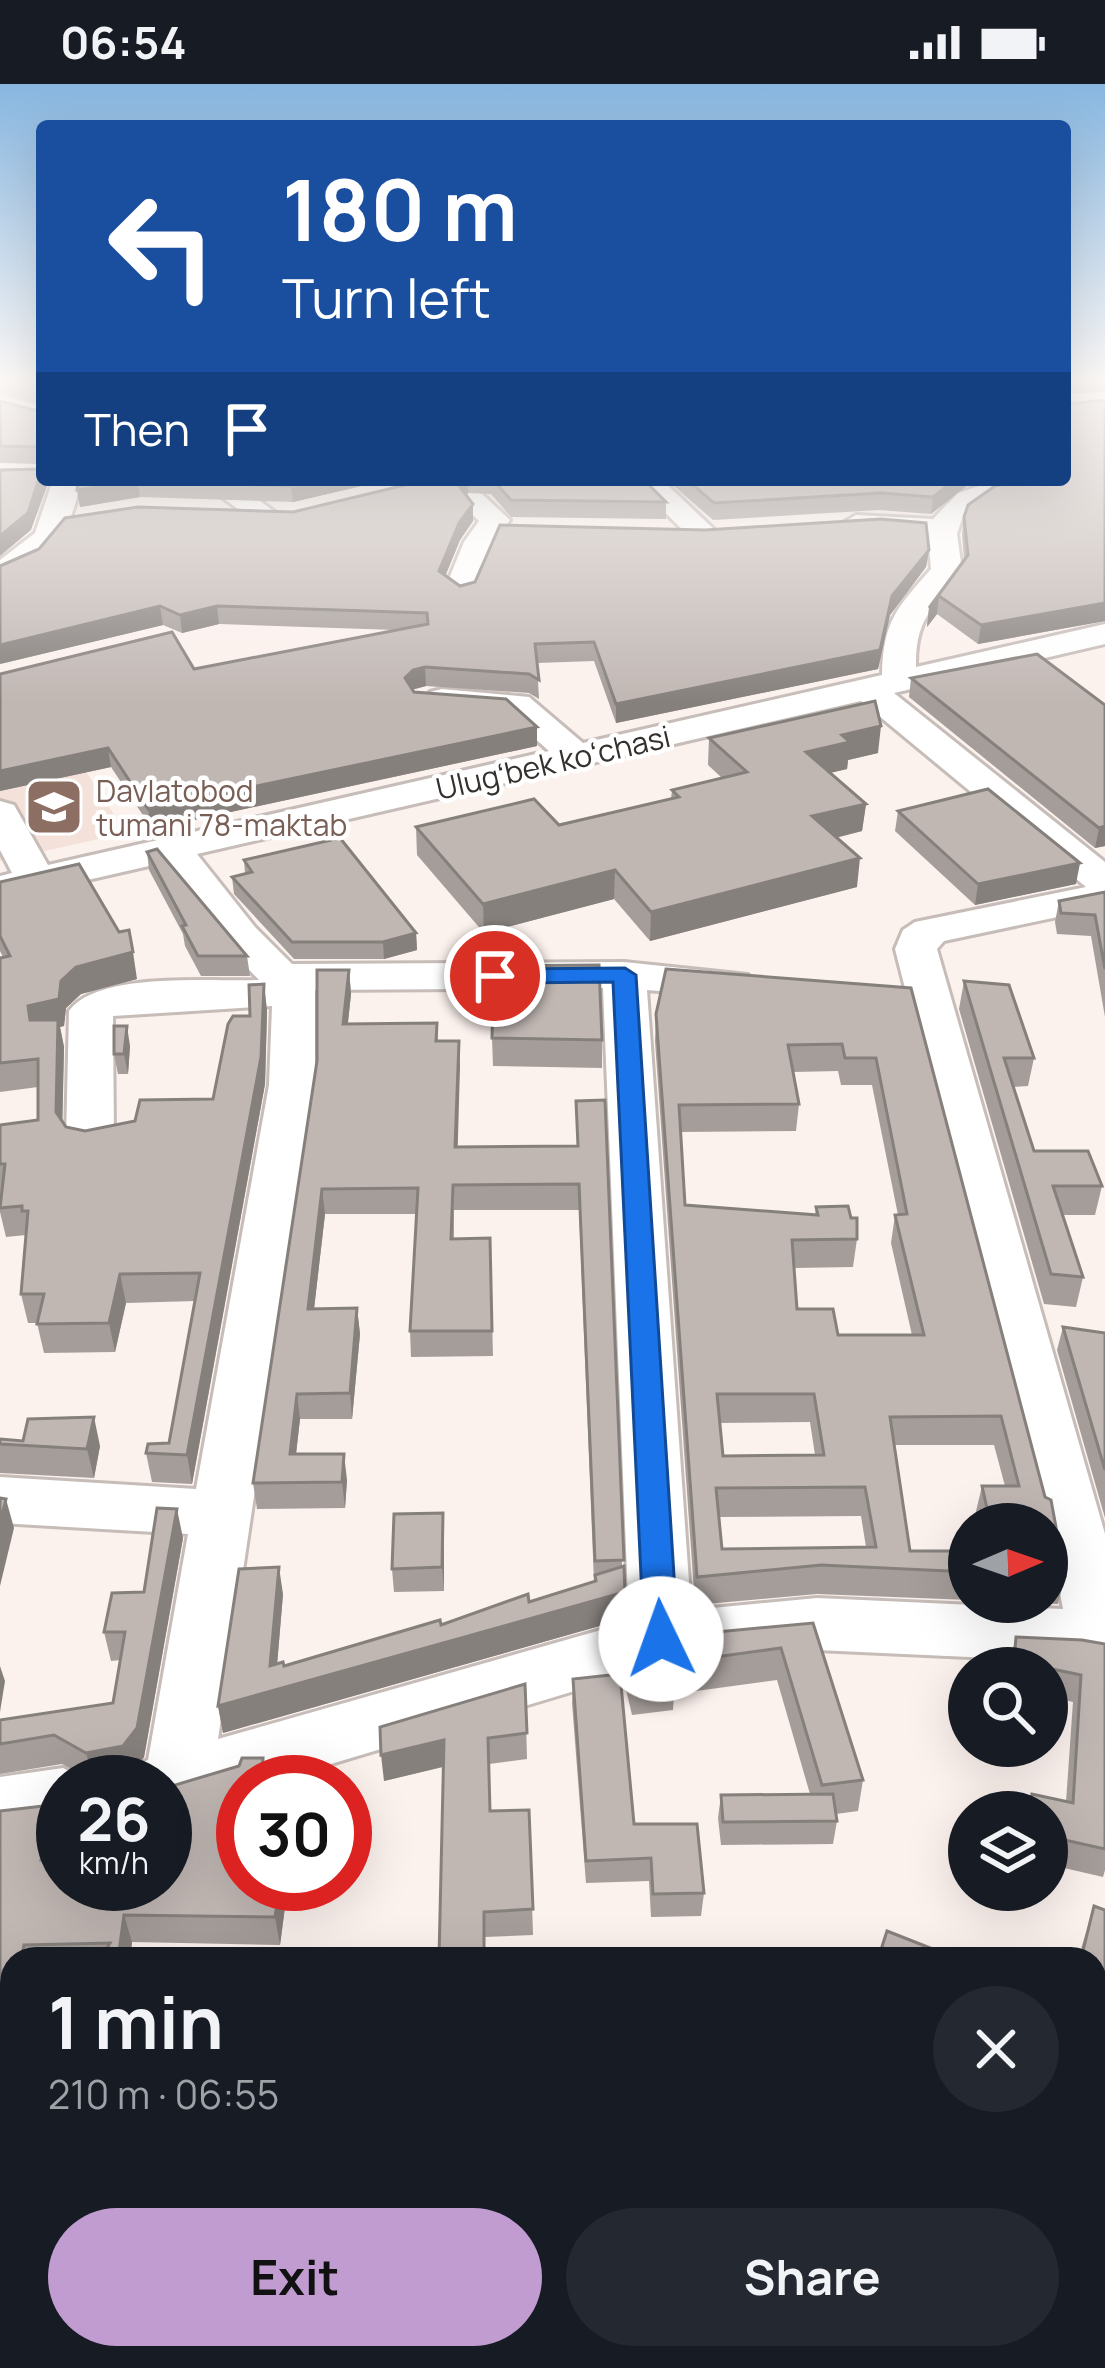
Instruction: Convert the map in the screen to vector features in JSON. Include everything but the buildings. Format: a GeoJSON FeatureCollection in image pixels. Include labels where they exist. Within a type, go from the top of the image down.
{"type":"FeatureCollection","features":[{"type":"Feature","properties":{"kind":"street"},"geometry":{"type":"LineString","coordinates":[[0,572],[46,545],[69,521],[67,490]]}},
{"type":"Feature","properties":{"kind":"street"},"geometry":{"type":"LineString","coordinates":[[211,516],[280,517],[230,490]]}},
{"type":"Feature","properties":{"kind":"street"},"geometry":{"type":"LineString","coordinates":[[446,490],[491,514],[502,529],[479,542],[460,591]]}},
{"type":"Feature","properties":{"kind":"street"},"geometry":{"type":"LineString","coordinates":[[656,490],[704,534]]}},
{"type":"Feature","properties":{"kind":"street"},"geometry":{"type":"LineString","coordinates":[[1002,490],[962,501],[943,530],[946,570],[908,615],[884,687],[1099,897]]}},
{"type":"Feature","properties":{"kind":"street"},"geometry":{"type":"LineString","coordinates":[[838,526],[897,523],[943,530]]}},
{"type":"Feature","properties":{"kind":"street"},"geometry":{"type":"LineString","coordinates":[[656,532],[741,532]]}},
{"type":"Feature","properties":{"kind":"street","name":"Ulugʻbek koʻchasi"},"geometry":{"type":"LineString","coordinates":[[18,884],[1105,634]]}},
{"type":"Feature","properties":{"kind":"street"},"geometry":{"type":"LineString","coordinates":[[427,700],[517,704],[577,757]]}},
{"type":"Feature","properties":{"kind":"street"},"geometry":{"type":"LineString","coordinates":[[0,813],[18,884]]}},
{"type":"Feature","properties":{"kind":"street"},"geometry":{"type":"LineString","coordinates":[[172,849],[240,936],[287,985],[292,1084],[223,1513],[176,1755]]}},
{"type":"Feature","properties":{"kind":"street"},"geometry":{"type":"LineString","coordinates":[[192,1777],[661,1639],[818,1624],[1076,1636],[1091,1628],[1095,1608],[904,997],[918,939],[930,932],[1099,897]]}},
{"type":"Feature","properties":{"kind":"street"},"geometry":{"type":"LineString","coordinates":[[625,975],[661,1639]]}},
{"type":"Feature","properties":{"kind":"street"},"geometry":{"type":"LineString","coordinates":[[90,1140],[91,1011],[108,999],[287,985],[625,975],[764,986]]}},
{"type":"Feature","properties":{"kind":"street"},"geometry":{"type":"LineString","coordinates":[[0,1500],[223,1513]]}},
{"type":"Feature","properties":{"kind":"street"},"geometry":{"type":"LineString","coordinates":[[0,1808],[36,1802]]}},
{"type":"Feature","properties":{"kind":"shaded area","name":"Davlatobod tumani 78-maktab"},"geometry":{"type":"Polygon","coordinates":[[[81,764],[126,833],[0,861],[0,780],[81,764]]]}},
{"type":"Feature","properties":{"kind":"place","name":"Davlatobod tumani 78-maktab"},"geometry":{"type":"Point","coordinates":[54,807]}},
{"type":"Feature","properties":{"kind":"route"},"geometry":{"type":"LineString","coordinates":[[495,976],[625,975],[661,1639]]}}]}
